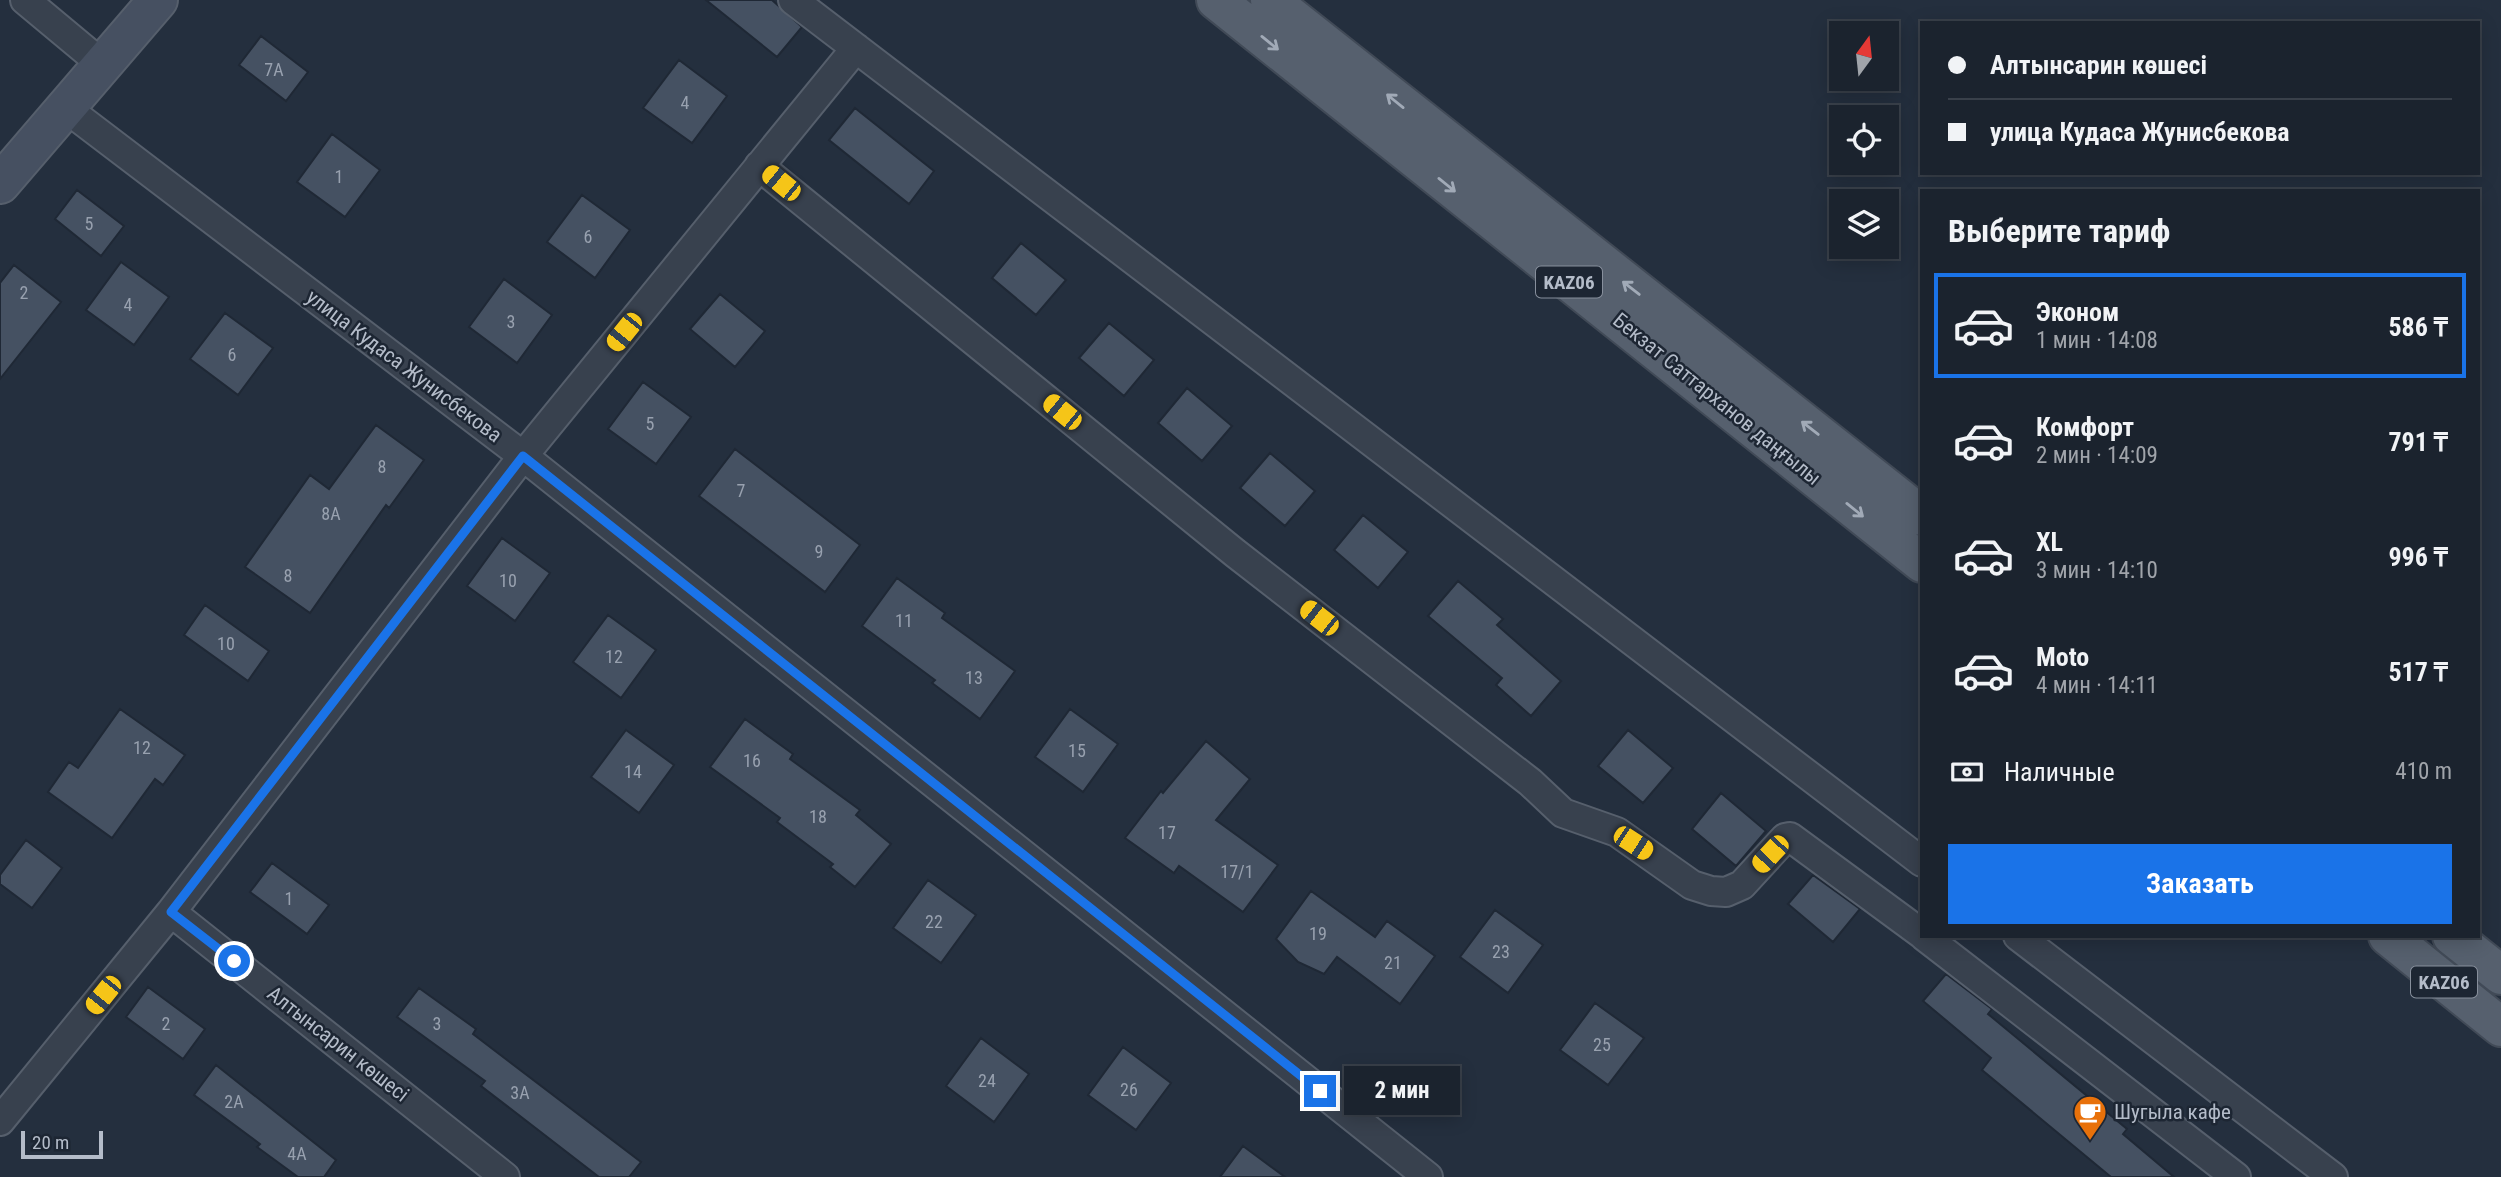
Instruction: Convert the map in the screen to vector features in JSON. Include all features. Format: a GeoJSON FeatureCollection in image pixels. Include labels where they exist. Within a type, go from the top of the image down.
{"type":"FeatureCollection","features":[{"type":"Feature","properties":{"kind":"main road"},"geometry":{"type":"LineString","coordinates":[[0,184],[158,0]]}},
{"type":"Feature","properties":{"kind":"main road","name":"Бекзат Саттарханов даңғылы"},"geometry":{"type":"LineString","coordinates":[[1216,0],[1920,561]]}},
{"type":"Feature","properties":{"kind":"main road","name":"Бекзат Саттарханов даңғылы"},"geometry":{"type":"LineString","coordinates":[[1270,0],[1920,514]]}},
{"type":"Feature","properties":{"kind":"main road","name":"KАZ06"},"geometry":{"type":"LineString","coordinates":[[2390,938],[2501,1027]]}},
{"type":"Feature","properties":{"kind":"main road","name":"KАZ06"},"geometry":{"type":"LineString","coordinates":[[2455,938],[2501,975]]}},
{"type":"Feature","properties":{"kind":"street"},"geometry":{"type":"LineString","coordinates":[[25,0],[103,65]]}},
{"type":"Feature","properties":{"kind":"street"},"geometry":{"type":"LineString","coordinates":[[793,0],[1920,860]]}},
{"type":"Feature","properties":{"kind":"street"},"geometry":{"type":"LineString","coordinates":[[0,1121],[171,912],[523,456],[856,48]]}},
{"type":"Feature","properties":{"kind":"street","name":"улица Кудаса Жунисбекова"},"geometry":{"type":"LineString","coordinates":[[67,109],[523,456],[1428,1177]]}},
{"type":"Feature","properties":{"kind":"street"},"geometry":{"type":"LineString","coordinates":[[759,166],[1235,553],[1530,782],[1563,813],[1617,832],[1692,885],[1711,891],[1726,891],[1742,885],[1785,838],[1790,837],[1920,933]]}},
{"type":"Feature","properties":{"kind":"street","name":"Алтынсарин көшесі"},"geometry":{"type":"LineString","coordinates":[[171,912],[505,1177]]}},
{"type":"Feature","properties":{"kind":"street"},"geometry":{"type":"LineString","coordinates":[[1927,938],[2236,1177]]}},
{"type":"Feature","properties":{"kind":"street"},"geometry":{"type":"LineString","coordinates":[[2021,938],[2333,1177]]}},
{"type":"Feature","properties":{"kind":"building"},"geometry":{"type":"Polygon","coordinates":[[[706,0],[772,0],[802,27],[777,57],[706,0]]]}},
{"type":"Feature","properties":{"kind":"building"},"geometry":{"type":"Polygon","coordinates":[[[261,36],[308,72],[286,101],[239,65],[261,36]]]}},
{"type":"Feature","properties":{"kind":"building"},"geometry":{"type":"Polygon","coordinates":[[[679,60],[727,96],[692,143],[643,108],[679,60]]]}},
{"type":"Feature","properties":{"kind":"building"},"geometry":{"type":"Polygon","coordinates":[[[855,108],[934,171],[909,204],[829,140],[855,108]]]}},
{"type":"Feature","properties":{"kind":"building"},"geometry":{"type":"Polygon","coordinates":[[[332,134],[380,170],[345,217],[297,182],[332,134]]]}},
{"type":"Feature","properties":{"kind":"building"},"geometry":{"type":"Polygon","coordinates":[[[77,190],[124,226],[101,256],[55,219],[77,190]]]}},
{"type":"Feature","properties":{"kind":"building"},"geometry":{"type":"Polygon","coordinates":[[[582,195],[630,230],[595,278],[547,242],[582,195]]]}},
{"type":"Feature","properties":{"kind":"building"},"geometry":{"type":"Polygon","coordinates":[[[1021,243],[1066,280],[1036,315],[992,278],[1021,243]]]}},
{"type":"Feature","properties":{"kind":"building"},"geometry":{"type":"Polygon","coordinates":[[[121,262],[169,297],[134,345],[86,310],[121,262]]]}},
{"type":"Feature","properties":{"kind":"building"},"geometry":{"type":"Polygon","coordinates":[[[14,265],[61,302],[0,379],[0,283],[14,265]]]}},
{"type":"Feature","properties":{"kind":"building"},"geometry":{"type":"Polygon","coordinates":[[[504,279],[552,315],[517,363],[469,327],[504,279]]]}},
{"type":"Feature","properties":{"kind":"building"},"geometry":{"type":"Polygon","coordinates":[[[720,294],[765,331],[735,367],[690,329],[720,294]]]}},
{"type":"Feature","properties":{"kind":"building"},"geometry":{"type":"Polygon","coordinates":[[[225,313],[273,348],[238,395],[190,359],[225,313]]]}},
{"type":"Feature","properties":{"kind":"building"},"geometry":{"type":"Polygon","coordinates":[[[1109,323],[1154,360],[1124,396],[1079,358],[1109,323]]]}},
{"type":"Feature","properties":{"kind":"building"},"geometry":{"type":"Polygon","coordinates":[[[643,382],[691,417],[656,464],[608,429],[643,382]]]}},
{"type":"Feature","properties":{"kind":"building"},"geometry":{"type":"Polygon","coordinates":[[[1187,388],[1232,426],[1202,461],[1158,423],[1187,388]]]}},
{"type":"Feature","properties":{"kind":"building"},"geometry":{"type":"Polygon","coordinates":[[[376,425],[424,460],[389,508],[386,505],[310,613],[245,567],[310,475],[329,489],[376,425]]]}},
{"type":"Feature","properties":{"kind":"building"},"geometry":{"type":"Polygon","coordinates":[[[735,449],[860,545],[825,592],[699,496],[735,449]]]}},
{"type":"Feature","properties":{"kind":"building"},"geometry":{"type":"Polygon","coordinates":[[[1270,453],[1315,491],[1285,526],[1240,488],[1270,453]]]}},
{"type":"Feature","properties":{"kind":"building"},"geometry":{"type":"Polygon","coordinates":[[[1363,515],[1408,552],[1378,588],[1334,550],[1363,515]]]}},
{"type":"Feature","properties":{"kind":"building"},"geometry":{"type":"Polygon","coordinates":[[[502,538],[550,573],[515,621],[467,586],[502,538]]]}},
{"type":"Feature","properties":{"kind":"building"},"geometry":{"type":"Polygon","coordinates":[[[897,578],[945,613],[942,618],[1015,671],[980,719],[932,683],[935,680],[862,626],[897,578]]]}},
{"type":"Feature","properties":{"kind":"building"},"geometry":{"type":"Polygon","coordinates":[[[1458,581],[1503,619],[1497,625],[1561,681],[1531,716],[1496,685],[1502,678],[1428,616],[1458,581]]]}},
{"type":"Feature","properties":{"kind":"building"},"geometry":{"type":"Polygon","coordinates":[[[205,605],[269,651],[248,681],[184,635],[205,605]]]}},
{"type":"Feature","properties":{"kind":"building"},"geometry":{"type":"Polygon","coordinates":[[[608,615],[656,650],[621,698],[573,662],[608,615]]]}},
{"type":"Feature","properties":{"kind":"building"},"geometry":{"type":"Polygon","coordinates":[[[120,709],[185,755],[163,785],[155,779],[112,838],[48,792],[69,762],[78,768],[120,709]]]}},
{"type":"Feature","properties":{"kind":"building"},"geometry":{"type":"Polygon","coordinates":[[[1070,709],[1118,744],[1083,792],[1035,757],[1070,709]]]}},
{"type":"Feature","properties":{"kind":"building"},"geometry":{"type":"Polygon","coordinates":[[[745,719],[793,754],[790,759],[860,810],[856,815],[891,844],[855,887],[830,867],[833,864],[777,822],[780,818],[710,767],[745,719]]]}},
{"type":"Feature","properties":{"kind":"building"},"geometry":{"type":"Polygon","coordinates":[[[626,730],[674,765],[639,813],[591,777],[626,730]]]}},
{"type":"Feature","properties":{"kind":"building"},"geometry":{"type":"Polygon","coordinates":[[[1628,730],[1673,768],[1643,803],[1598,766],[1628,730]]]}},
{"type":"Feature","properties":{"kind":"building"},"geometry":{"type":"Polygon","coordinates":[[[1206,741],[1250,779],[1216,820],[1278,865],[1243,912],[1179,866],[1174,873],[1125,838],[1161,791],[1163,793],[1206,741]]]}},
{"type":"Feature","properties":{"kind":"building"},"geometry":{"type":"Polygon","coordinates":[[[1721,793],[1766,831],[1736,866],[1692,829],[1721,793]]]}},
{"type":"Feature","properties":{"kind":"building"},"geometry":{"type":"Polygon","coordinates":[[[26,840],[62,868],[32,908],[0,884],[0,875],[26,840]]]}},
{"type":"Feature","properties":{"kind":"building"},"geometry":{"type":"Polygon","coordinates":[[[272,863],[329,905],[307,934],[250,892],[272,863]]]}},
{"type":"Feature","properties":{"kind":"building"},"geometry":{"type":"Polygon","coordinates":[[[1813,875],[1860,909],[1833,942],[1788,904],[1813,875]]]}},
{"type":"Feature","properties":{"kind":"building"},"geometry":{"type":"Polygon","coordinates":[[[928,880],[976,915],[941,963],[893,928],[928,880]]]}},
{"type":"Feature","properties":{"kind":"building"},"geometry":{"type":"Polygon","coordinates":[[[1311,891],[1375,937],[1387,921],[1435,956],[1400,1004],[1337,957],[1324,974],[1298,962],[1276,939],[1311,891]]]}},
{"type":"Feature","properties":{"kind":"building"},"geometry":{"type":"Polygon","coordinates":[[[1495,910],[1543,945],[1508,993],[1460,957],[1495,910]]]}},
{"type":"Feature","properties":{"kind":"building"},"geometry":{"type":"Polygon","coordinates":[[[1946,974],[1992,1009],[1988,1014],[2127,1129],[2123,1134],[2174,1177],[2111,1177],[1982,1070],[1991,1058],[1923,1001],[1946,974]]]}},
{"type":"Feature","properties":{"kind":"building"},"geometry":{"type":"Polygon","coordinates":[[[148,987],[205,1029],[183,1059],[126,1017],[148,987]]]}},
{"type":"Feature","properties":{"kind":"building"},"geometry":{"type":"Polygon","coordinates":[[[419,988],[476,1029],[473,1034],[641,1162],[629,1177],[599,1177],[481,1086],[485,1081],[397,1017],[419,988]]]}},
{"type":"Feature","properties":{"kind":"building"},"geometry":{"type":"Polygon","coordinates":[[[1595,1003],[1644,1038],[1608,1085],[1560,1050],[1595,1003]]]}},
{"type":"Feature","properties":{"kind":"building"},"geometry":{"type":"Polygon","coordinates":[[[981,1038],[1029,1074],[994,1122],[946,1086],[981,1038]]]}},
{"type":"Feature","properties":{"kind":"building"},"geometry":{"type":"Polygon","coordinates":[[[1123,1047],[1171,1083],[1136,1130],[1088,1095],[1123,1047]]]}},
{"type":"Feature","properties":{"kind":"building"},"geometry":{"type":"Polygon","coordinates":[[[216,1065],[336,1160],[324,1177],[298,1177],[257,1147],[260,1144],[194,1095],[216,1065]]]}},
{"type":"Feature","properties":{"kind":"building"},"geometry":{"type":"Polygon","coordinates":[[[1243,1146],[1285,1177],[1220,1177],[1243,1146]]]}},
{"type":"Feature","properties":{"kind":"place","name":"Шугыла кафе"},"geometry":{"type":"Point","coordinates":[2090,1142]}},
{"type":"Feature","properties":{"kind":"route"},"geometry":{"type":"LineString","coordinates":[[234,961],[171,912],[523,456],[1320,1091]]}}]}
